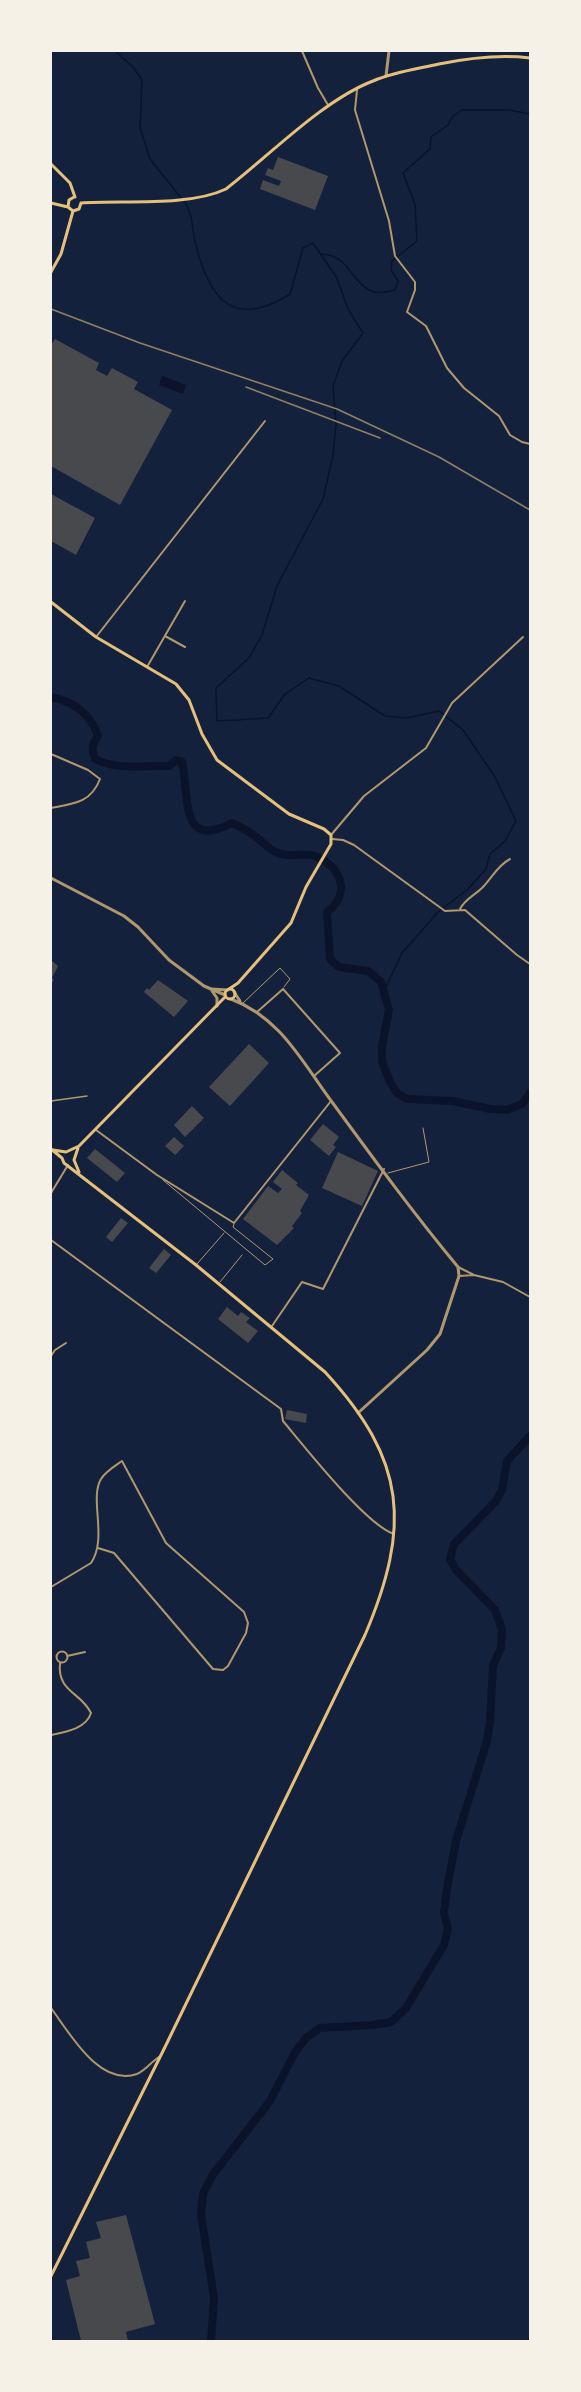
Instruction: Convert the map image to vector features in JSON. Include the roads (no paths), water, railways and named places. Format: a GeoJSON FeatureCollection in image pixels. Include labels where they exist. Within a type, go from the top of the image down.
{"type":"FeatureCollection","features":[{"type":"Feature","properties":{"kind":"main road"},"geometry":{"type":"LineString","coordinates":[[51,164],[70,183],[75,197],[81,203],[174,199],[215,194],[226,189],[288,137],[357,88],[386,77],[466,58],[512,56],[530,58]]}},
{"type":"Feature","properties":{"kind":"main road"},"geometry":{"type":"LineString","coordinates":[[68,207],[69,200],[75,197]]}},
{"type":"Feature","properties":{"kind":"main road"},"geometry":{"type":"LineString","coordinates":[[51,203],[68,207],[73,211]]}},
{"type":"Feature","properties":{"kind":"main road"},"geometry":{"type":"LineString","coordinates":[[73,211],[79,209],[81,203]]}},
{"type":"Feature","properties":{"kind":"main road"},"geometry":{"type":"LineString","coordinates":[[51,272],[61,254],[73,211]]}},
{"type":"Feature","properties":{"kind":"main road"},"geometry":{"type":"LineString","coordinates":[[51,602],[96,637],[176,684],[189,700],[202,734],[217,760],[289,814],[324,829],[331,837],[291,923],[238,983],[229,989],[228,998]]}},
{"type":"Feature","properties":{"kind":"main road"},"geometry":{"type":"LineString","coordinates":[[67,1152],[79,1146],[96,1130],[216,1007],[234,992],[238,983]]}},
{"type":"Feature","properties":{"kind":"main road"},"geometry":{"type":"LineString","coordinates":[[229,989],[234,992]]}},
{"type":"Feature","properties":{"kind":"main road"},"geometry":{"type":"LineString","coordinates":[[66,1163],[75,1158],[79,1146]]}},
{"type":"Feature","properties":{"kind":"main road"},"geometry":{"type":"LineString","coordinates":[[51,1149],[72,1153],[79,1173]]}},
{"type":"Feature","properties":{"kind":"main road"},"geometry":{"type":"LineString","coordinates":[[51,1149],[272,1326],[325,1372],[358,1413],[383,1455],[394,1501],[391,1562],[381,1596],[365,1635],[161,2056],[51,2276]]}},
{"type":"Feature","properties":{"kind":"main road"},"geometry":{"type":"LineString","coordinates":[[66,1163],[67,1152]]}},
{"type":"Feature","properties":{"kind":"street"},"geometry":{"type":"LineString","coordinates":[[302,51],[318,88],[329,106]]}},
{"type":"Feature","properties":{"kind":"street"},"geometry":{"type":"LineString","coordinates":[[386,77],[389,51]]}},
{"type":"Feature","properties":{"kind":"street"},"geometry":{"type":"LineString","coordinates":[[357,88],[355,110],[389,221],[395,256],[415,282],[415,290],[407,312],[422,322],[429,331],[447,368],[472,394],[499,416],[510,435],[530,444]]}},
{"type":"Feature","properties":{"kind":"street"},"geometry":{"type":"LineString","coordinates":[[96,637],[265,421]]}},
{"type":"Feature","properties":{"kind":"street"},"geometry":{"type":"LineString","coordinates":[[147,667],[184,601]]}},
{"type":"Feature","properties":{"kind":"street"},"geometry":{"type":"LineString","coordinates":[[165,636],[184,647]]}},
{"type":"Feature","properties":{"kind":"street"},"geometry":{"type":"LineString","coordinates":[[523,637],[448,707],[426,748],[364,796],[331,837],[354,845],[445,911],[460,909],[471,914],[530,964]]}},
{"type":"Feature","properties":{"kind":"street"},"geometry":{"type":"LineString","coordinates":[[51,754],[88,770],[100,779],[93,792],[82,802],[51,808]]}},
{"type":"Feature","properties":{"kind":"street"},"geometry":{"type":"LineString","coordinates":[[460,909],[482,888],[498,868],[510,859]]}},
{"type":"Feature","properties":{"kind":"street"},"geometry":{"type":"LineString","coordinates":[[51,878],[124,916],[169,960],[210,989],[257,1012],[289,1040],[331,1101],[458,1267],[474,1275],[503,1282],[530,1297]]}},
{"type":"Feature","properties":{"kind":"street"},"geometry":{"type":"LineString","coordinates":[[210,989],[229,989]]}},
{"type":"Feature","properties":{"kind":"street"},"geometry":{"type":"LineString","coordinates":[[210,989],[217,998],[216,1007]]}},
{"type":"Feature","properties":{"kind":"street"},"geometry":{"type":"LineString","coordinates":[[257,1012],[283,989],[340,1053],[314,1076]]}},
{"type":"Feature","properties":{"kind":"street"},"geometry":{"type":"LineString","coordinates":[[234,992],[242,1003]]}},
{"type":"Feature","properties":{"kind":"street"},"geometry":{"type":"LineString","coordinates":[[51,1101],[87,1096]]}},
{"type":"Feature","properties":{"kind":"street"},"geometry":{"type":"LineString","coordinates":[[96,1130],[157,1175],[234,1223],[331,1101]]}},
{"type":"Feature","properties":{"kind":"street"},"geometry":{"type":"LineString","coordinates":[[51,1193],[66,1163]]}},
{"type":"Feature","properties":{"kind":"street"},"geometry":{"type":"LineString","coordinates":[[272,1326],[302,1282],[323,1289],[385,1171]]}},
{"type":"Feature","properties":{"kind":"street"},"geometry":{"type":"LineString","coordinates":[[51,1240],[280,1409],[283,1421],[331,1478],[380,1527],[394,1534]]}},
{"type":"Feature","properties":{"kind":"street"},"geometry":{"type":"LineString","coordinates":[[358,1413],[427,1350],[440,1334],[459,1276],[458,1267]]}},
{"type":"Feature","properties":{"kind":"street"},"geometry":{"type":"LineString","coordinates":[[459,1276],[474,1275]]}},
{"type":"Feature","properties":{"kind":"street"},"geometry":{"type":"LineString","coordinates":[[51,1356],[55,1350],[66,1343]]}},
{"type":"Feature","properties":{"kind":"street"},"geometry":{"type":"LineString","coordinates":[[51,1587],[91,1563],[98,1548],[99,1484],[106,1473],[122,1461],[166,1544],[244,1612],[248,1623],[246,1633],[228,1666],[223,1670],[213,1669],[114,1553],[98,1548]]}},
{"type":"Feature","properties":{"kind":"street"},"geometry":{"type":"LineString","coordinates":[[51,1735],[84,1724],[89,1720],[91,1713],[62,1682],[60,1663],[56,1659],[58,1652],[64,1652],[67,1656]]}},
{"type":"Feature","properties":{"kind":"street"},"geometry":{"type":"LineString","coordinates":[[67,1656],[85,1652]]}},
{"type":"Feature","properties":{"kind":"street"},"geometry":{"type":"LineString","coordinates":[[60,1663],[66,1661],[67,1656]]}},
{"type":"Feature","properties":{"kind":"street"},"geometry":{"type":"LineString","coordinates":[[51,2008],[84,2052],[104,2070],[131,2075],[144,2070],[161,2056]]}},
{"type":"Feature","properties":{"kind":"lane"},"geometry":{"type":"LineString","coordinates":[[242,1003],[280,968],[290,979],[283,989]]}},
{"type":"Feature","properties":{"kind":"lane"},"geometry":{"type":"LineString","coordinates":[[385,1171],[429,1162],[423,1128]]}},
{"type":"Feature","properties":{"kind":"lane"},"geometry":{"type":"LineString","coordinates":[[157,1175],[265,1265],[273,1259],[233,1227],[234,1223]]}},
{"type":"Feature","properties":{"kind":"lane"},"geometry":{"type":"LineString","coordinates":[[196,1265],[225,1232]]}},
{"type":"Feature","properties":{"kind":"lane"},"geometry":{"type":"LineString","coordinates":[[219,1284],[242,1255]]}},
{"type":"Feature","properties":{"kind":"water"},"geometry":{"type":"Polygon","coordinates":[[[162,376],[186,385],[183,394],[159,385],[162,376]]]}},
{"type":"Feature","properties":{"kind":"waterway"},"geometry":{"type":"LineString","coordinates":[[115,51],[133,67],[142,80],[140,128],[150,159],[181,198]]}},
{"type":"Feature","properties":{"kind":"waterway"},"geometry":{"type":"LineString","coordinates":[[321,254],[333,256],[342,262],[362,285],[370,290],[381,293],[395,290],[398,281],[391,270],[392,261],[417,241],[415,204],[403,173],[430,149],[431,137],[448,125],[453,116],[462,110],[509,110],[530,114]]}},
{"type":"Feature","properties":{"kind":"waterway"},"geometry":{"type":"LineString","coordinates":[[184,201],[190,214],[199,258],[206,276],[214,291],[224,302],[237,308],[252,309],[269,305],[290,294],[303,248],[313,243],[337,278],[348,309],[363,333],[342,361],[333,386],[336,424],[333,455],[323,499],[277,586],[262,635],[249,658],[216,688],[217,721],[268,718],[285,694],[309,678],[339,686],[385,716],[406,718],[439,711],[463,730],[495,777],[516,821],[505,841],[490,854],[486,869],[468,889],[438,912],[402,953],[384,991]]}},
{"type":"Feature","properties":{"kind":"waterway"},"geometry":{"type":"LineString","coordinates":[[51,697],[74,705],[91,721],[98,736],[93,747],[95,759],[104,763],[131,767],[169,766],[176,760],[182,762],[190,815],[195,825],[203,830],[215,830],[232,823],[251,833],[275,852],[288,855],[311,855],[331,866],[337,873],[341,889],[335,905],[327,912],[330,959],[339,967],[368,971],[381,982],[389,1010],[382,1046],[382,1061],[397,1093],[407,1099],[453,1101],[490,1109],[507,1110],[522,1104],[530,1093]]}},
{"type":"Feature","properties":{"kind":"waterway"},"geometry":{"type":"LineString","coordinates":[[211,2341],[214,2298],[201,2214],[203,2194],[212,2176],[270,2101],[294,2054],[306,2038],[320,2028],[391,2022],[406,2008],[444,1945],[448,1929],[444,1913],[447,1888],[456,1841],[487,1741],[493,1665],[501,1648],[502,1629],[495,1610],[456,1570],[450,1559],[454,1544],[496,1501],[502,1490],[507,1461],[530,1436]]}},
{"type":"Feature","properties":{"kind":"railway"},"geometry":{"type":"LineString","coordinates":[[51,309],[140,343],[337,409],[439,457],[530,510]]}},
{"type":"Feature","properties":{"kind":"railway"},"geometry":{"type":"LineString","coordinates":[[246,387],[380,438]]}}]}
